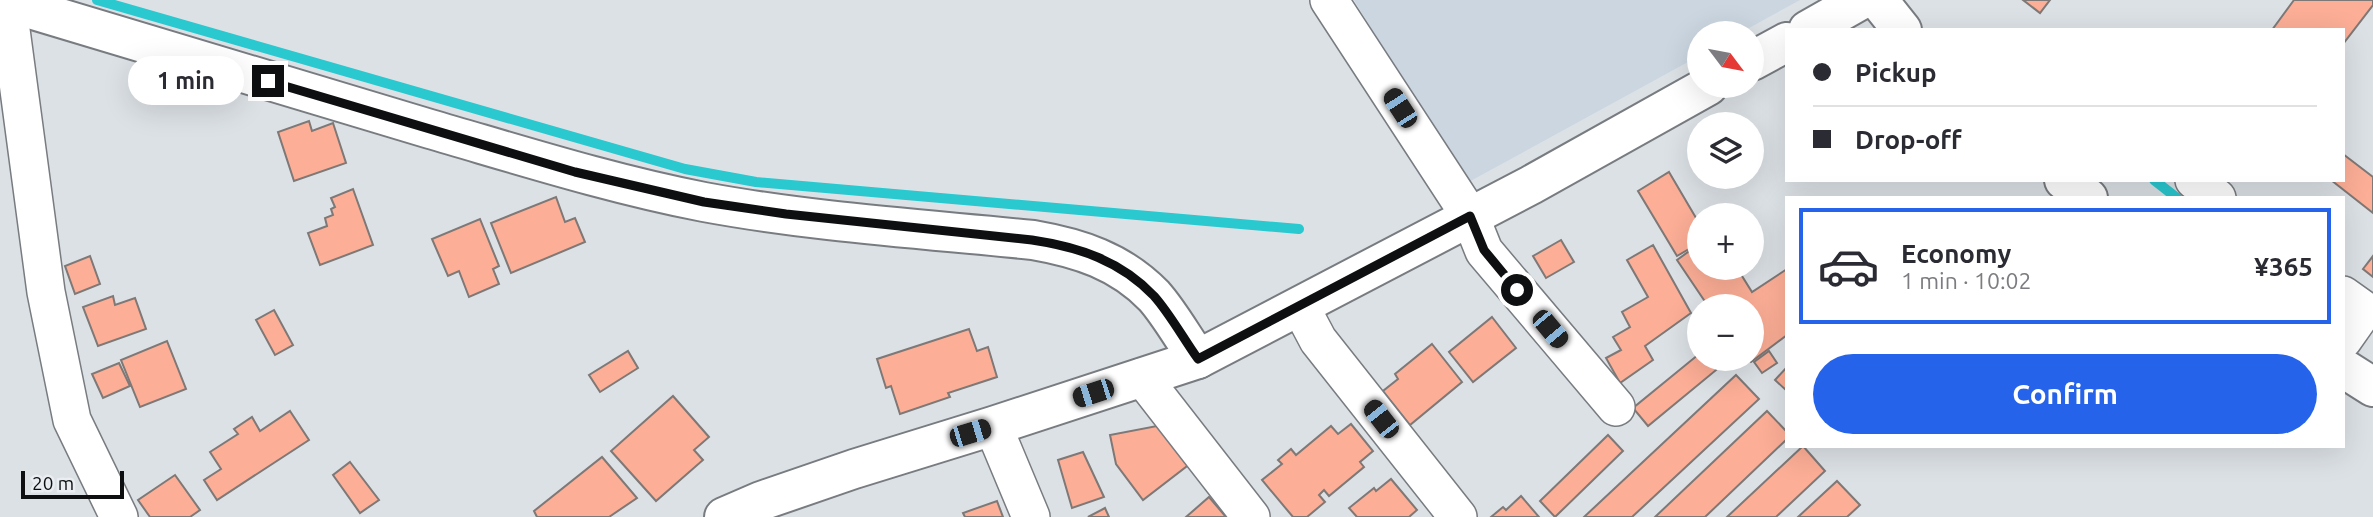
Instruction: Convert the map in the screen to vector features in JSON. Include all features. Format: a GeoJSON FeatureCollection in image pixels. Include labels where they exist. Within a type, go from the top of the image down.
{"type":"FeatureCollection","features":[{"type":"Feature","properties":{"kind":"street"},"geometry":{"type":"LineString","coordinates":[[1329,0],[1470,216],[1484,250],[1616,408]]}},
{"type":"Feature","properties":{"kind":"street"},"geometry":{"type":"LineString","coordinates":[[1812,28],[1861,0]]}},
{"type":"Feature","properties":{"kind":"street"},"geometry":{"type":"LineString","coordinates":[[1878,0],[1900,28]]}},
{"type":"Feature","properties":{"kind":"street"},"geometry":{"type":"LineString","coordinates":[[119,517],[72,420],[46,292],[4,1],[563,168],[672,195],[786,214],[1032,240],[1090,253],[1124,270],[1154,297],[1198,359]]}},
{"type":"Feature","properties":{"kind":"street"},"geometry":{"type":"LineString","coordinates":[[1764,54],[1785,43]]}},
{"type":"Feature","properties":{"kind":"street"},"geometry":{"type":"LineString","coordinates":[[724,517],[761,501],[854,469],[1198,359],[1531,185],[1687,98]]}},
{"type":"Feature","properties":{"kind":"street"},"geometry":{"type":"LineString","coordinates":[[2067,182],[2085,196]]}},
{"type":"Feature","properties":{"kind":"street"},"geometry":{"type":"LineString","coordinates":[[2197,182],[2214,196]]}},
{"type":"Feature","properties":{"kind":"street"},"geometry":{"type":"LineString","coordinates":[[2345,296],[2364,310],[2345,337]]}},
{"type":"Feature","properties":{"kind":"street"},"geometry":{"type":"LineString","coordinates":[[1300,306],[1318,340],[1458,517]]}},
{"type":"Feature","properties":{"kind":"street"},"geometry":{"type":"LineString","coordinates":[[2345,369],[2373,387]]}},
{"type":"Feature","properties":{"kind":"street"},"geometry":{"type":"LineString","coordinates":[[1142,377],[1251,517]]}},
{"type":"Feature","properties":{"kind":"street"},"geometry":{"type":"LineString","coordinates":[[993,426],[1031,517]]}},
{"type":"Feature","properties":{"kind":"shaded area"},"geometry":{"type":"Polygon","coordinates":[[[1354,0],[1800,0],[1762,21],[1687,21],[1687,63],[1465,184],[1354,0]]]}},
{"type":"Feature","properties":{"kind":"building"},"geometry":{"type":"Polygon","coordinates":[[[2023,0],[2050,0],[2040,13],[2023,0]]]}},
{"type":"Feature","properties":{"kind":"building"},"geometry":{"type":"Polygon","coordinates":[[[2294,0],[2373,0],[2373,5],[2345,41],[2345,28],[2273,28],[2294,0]]]}},
{"type":"Feature","properties":{"kind":"building"},"geometry":{"type":"Polygon","coordinates":[[[309,121],[312,131],[333,123],[346,163],[294,181],[278,132],[309,121]]]}},
{"type":"Feature","properties":{"kind":"building"},"geometry":{"type":"Polygon","coordinates":[[[2345,156],[2373,177],[2373,213],[2334,182],[2345,182],[2345,156]]]}},
{"type":"Feature","properties":{"kind":"building"},"geometry":{"type":"Polygon","coordinates":[[[1669,172],[1687,203],[1687,250],[1677,256],[1638,191],[1669,172]]]}},
{"type":"Feature","properties":{"kind":"building"},"geometry":{"type":"Polygon","coordinates":[[[353,189],[373,245],[320,265],[308,233],[327,226],[325,218],[333,215],[331,209],[335,207],[331,198],[353,189]]]}},
{"type":"Feature","properties":{"kind":"building"},"geometry":{"type":"Polygon","coordinates":[[[556,197],[565,222],[575,218],[585,242],[511,273],[491,223],[556,197]]]}},
{"type":"Feature","properties":{"kind":"building"},"geometry":{"type":"Polygon","coordinates":[[[480,219],[499,266],[493,269],[499,284],[469,297],[459,271],[448,276],[432,239],[480,219]]]}},
{"type":"Feature","properties":{"kind":"building"},"geometry":{"type":"Polygon","coordinates":[[[1561,240],[1574,262],[1546,278],[1533,256],[1561,240]]]}},
{"type":"Feature","properties":{"kind":"building"},"geometry":{"type":"Polygon","coordinates":[[[1653,245],[1687,306],[1687,316],[1645,346],[1653,360],[1620,383],[1606,358],[1621,350],[1613,337],[1630,327],[1622,312],[1648,297],[1627,260],[1653,245]]]}},
{"type":"Feature","properties":{"kind":"building"},"geometry":{"type":"Polygon","coordinates":[[[1687,253],[1687,275],[1677,260],[1687,253]]]}},
{"type":"Feature","properties":{"kind":"building"},"geometry":{"type":"Polygon","coordinates":[[[90,256],[100,284],[75,294],[65,266],[90,256]]]}},
{"type":"Feature","properties":{"kind":"building"},"geometry":{"type":"Polygon","coordinates":[[[2373,256],[2373,277],[2363,269],[2373,256]]]}},
{"type":"Feature","properties":{"kind":"building"},"geometry":{"type":"Polygon","coordinates":[[[1785,270],[1785,336],[1764,352],[1764,294],[1700,294],[1690,280],[1744,280],[1752,292],[1785,270]]]}},
{"type":"Feature","properties":{"kind":"building"},"geometry":{"type":"Polygon","coordinates":[[[113,296],[115,305],[135,298],[146,329],[98,346],[83,307],[113,296]]]}},
{"type":"Feature","properties":{"kind":"building"},"geometry":{"type":"Polygon","coordinates":[[[274,310],[293,345],[275,355],[256,320],[274,310]]]}},
{"type":"Feature","properties":{"kind":"building"},"geometry":{"type":"Polygon","coordinates":[[[1492,317],[1516,348],[1473,382],[1449,352],[1492,317]]]}},
{"type":"Feature","properties":{"kind":"building"},"geometry":{"type":"Polygon","coordinates":[[[969,329],[977,351],[988,347],[997,377],[948,393],[950,397],[900,414],[891,386],[886,388],[877,359],[969,329]]]}},
{"type":"Feature","properties":{"kind":"building"},"geometry":{"type":"Polygon","coordinates":[[[167,341],[186,389],[140,407],[121,360],[167,341]]]}},
{"type":"Feature","properties":{"kind":"building"},"geometry":{"type":"Polygon","coordinates":[[[1432,344],[1462,382],[1410,425],[1383,391],[1398,379],[1395,374],[1432,344]]]}},
{"type":"Feature","properties":{"kind":"building"},"geometry":{"type":"Polygon","coordinates":[[[628,351],[638,368],[600,392],[589,375],[628,351]]]}},
{"type":"Feature","properties":{"kind":"building"},"geometry":{"type":"Polygon","coordinates":[[[1769,351],[1777,363],[1762,373],[1761,371],[1764,371],[1764,355],[1769,351]]]}},
{"type":"Feature","properties":{"kind":"building"},"geometry":{"type":"Polygon","coordinates":[[[119,363],[130,386],[103,398],[92,374],[119,363]]]}},
{"type":"Feature","properties":{"kind":"building"},"geometry":{"type":"Polygon","coordinates":[[[1687,364],[1687,371],[1715,371],[1648,426],[1633,408],[1687,364]]]}},
{"type":"Feature","properties":{"kind":"building"},"geometry":{"type":"Polygon","coordinates":[[[1785,369],[1785,389],[1775,380],[1785,369]]]}},
{"type":"Feature","properties":{"kind":"building"},"geometry":{"type":"Polygon","coordinates":[[[1736,375],[1759,399],[1632,517],[1584,517],[1736,375]]]}},
{"type":"Feature","properties":{"kind":"building"},"geometry":{"type":"Polygon","coordinates":[[[673,396],[709,437],[694,450],[703,460],[656,501],[611,451],[673,396]]]}},
{"type":"Feature","properties":{"kind":"building"},"geometry":{"type":"Polygon","coordinates":[[[290,411],[309,440],[217,500],[204,480],[221,469],[210,452],[238,434],[234,429],[252,417],[260,431],[290,411]]]}},
{"type":"Feature","properties":{"kind":"building"},"geometry":{"type":"Polygon","coordinates":[[[1767,411],[1785,430],[1785,441],[1705,517],[1655,517],[1767,411]]]}},
{"type":"Feature","properties":{"kind":"building"},"geometry":{"type":"Polygon","coordinates":[[[1351,424],[1373,451],[1360,462],[1364,467],[1329,496],[1324,490],[1319,495],[1325,502],[1307,517],[1293,517],[1262,480],[1282,464],[1278,460],[1291,449],[1296,455],[1331,426],[1338,434],[1351,424]]]}},
{"type":"Feature","properties":{"kind":"building"},"geometry":{"type":"Polygon","coordinates":[[[1162,425],[1191,463],[1143,500],[1116,464],[1110,435],[1162,425]]]}},
{"type":"Feature","properties":{"kind":"building"},"geometry":{"type":"Polygon","coordinates":[[[1608,435],[1623,451],[1555,517],[1540,501],[1608,435]]]}},
{"type":"Feature","properties":{"kind":"building"},"geometry":{"type":"Polygon","coordinates":[[[1801,448],[1805,448],[1825,471],[1776,517],[1727,517],[1801,448]]]}},
{"type":"Feature","properties":{"kind":"building"},"geometry":{"type":"Polygon","coordinates":[[[1083,452],[1104,497],[1072,508],[1058,460],[1083,452]]]}},
{"type":"Feature","properties":{"kind":"building"},"geometry":{"type":"Polygon","coordinates":[[[602,457],[637,498],[609,517],[537,517],[534,511],[602,457]]]}},
{"type":"Feature","properties":{"kind":"building"},"geometry":{"type":"Polygon","coordinates":[[[350,462],[379,500],[360,513],[333,475],[350,462]]]}},
{"type":"Feature","properties":{"kind":"building"},"geometry":{"type":"Polygon","coordinates":[[[175,475],[200,510],[190,517],[150,517],[138,500],[175,475]]]}},
{"type":"Feature","properties":{"kind":"building"},"geometry":{"type":"Polygon","coordinates":[[[1391,479],[1417,510],[1409,517],[1357,517],[1349,508],[1374,488],[1376,491],[1391,479]]]}},
{"type":"Feature","properties":{"kind":"building"},"geometry":{"type":"Polygon","coordinates":[[[1837,481],[1860,505],[1847,517],[1798,517],[1837,481]]]}},
{"type":"Feature","properties":{"kind":"building"},"geometry":{"type":"Polygon","coordinates":[[[1521,496],[1539,517],[1491,517],[1503,507],[1506,510],[1521,496]]]}},
{"type":"Feature","properties":{"kind":"building"},"geometry":{"type":"Polygon","coordinates":[[[1209,497],[1226,517],[1186,517],[1209,497]]]}},
{"type":"Feature","properties":{"kind":"building"},"geometry":{"type":"Polygon","coordinates":[[[997,501],[1003,517],[965,517],[963,513],[997,501]]]}},
{"type":"Feature","properties":{"kind":"building"},"geometry":{"type":"Polygon","coordinates":[[[1105,508],[1109,517],[1088,517],[1105,508]]]}},
{"type":"Feature","properties":{"kind":"waterway"},"geometry":{"type":"LineString","coordinates":[[97,0],[685,169],[756,182],[1299,229]]}},
{"type":"Feature","properties":{"kind":"waterway"},"geometry":{"type":"LineString","coordinates":[[2157,182],[2174,196]]}},
{"type":"Feature","properties":{"kind":"route"},"geometry":{"type":"LineString","coordinates":[[268,81],[575,172],[704,202],[786,214],[1032,240],[1090,253],[1124,270],[1154,297],[1198,359],[1470,216],[1484,250],[1517,290]]}}]}
